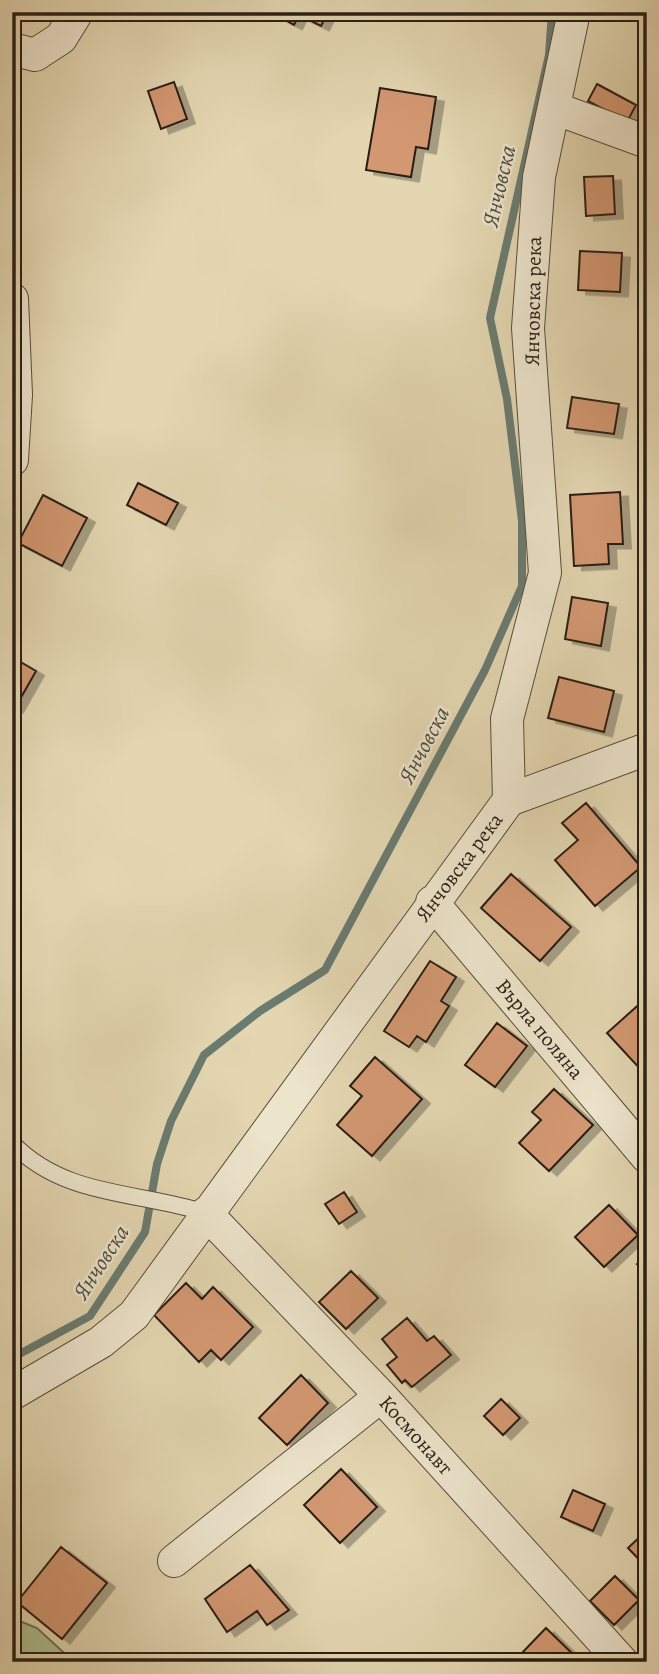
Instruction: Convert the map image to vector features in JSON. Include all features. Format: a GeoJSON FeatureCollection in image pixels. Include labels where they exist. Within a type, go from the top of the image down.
{"type":"FeatureCollection","features":[{"type":"Feature","properties":{"kind":"street"},"geometry":{"type":"LineString","coordinates":[[12,49],[35,55],[61,38],[77,12]]}},
{"type":"Feature","properties":{"kind":"street","name":"Янчовска река"},"geometry":{"type":"LineString","coordinates":[[12,1394],[101,1342],[134,1315],[432,902],[509,800],[507,719],[545,573],[528,328],[538,177],[574,12]]}},
{"type":"Feature","properties":{"kind":"street"},"geometry":{"type":"LineString","coordinates":[[554,108],[647,142]]}},
{"type":"Feature","properties":{"kind":"street"},"geometry":{"type":"LineString","coordinates":[[12,299],[16,395],[12,460]]}},
{"type":"Feature","properties":{"kind":"street"},"geometry":{"type":"LineString","coordinates":[[509,800],[647,750]]}},
{"type":"Feature","properties":{"kind":"street","name":"Върла поляна"},"geometry":{"type":"LineString","coordinates":[[432,902],[647,1157]]}},
{"type":"Feature","properties":{"kind":"street","name":"Космонавт"},"geometry":{"type":"LineString","coordinates":[[206,1213],[381,1396],[622,1662]]}},
{"type":"Feature","properties":{"kind":"street"},"geometry":{"type":"LineString","coordinates":[[174,1561],[381,1396]]}},
{"type":"Feature","properties":{"kind":"lane"},"geometry":{"type":"LineString","coordinates":[[12,1143],[52,1175],[92,1190],[169,1203],[206,1213]]}},
{"type":"Feature","properties":{"kind":"green space"},"geometry":{"type":"Polygon","coordinates":[[[12,1618],[37,1628],[74,1662],[12,1662],[12,1618]]]}},
{"type":"Feature","properties":{"kind":"building"},"geometry":{"type":"Polygon","coordinates":[[[287,12],[328,12],[321,26],[299,15],[294,25],[283,19],[287,12]]]}},
{"type":"Feature","properties":{"kind":"building"},"geometry":{"type":"Polygon","coordinates":[[[174,82],[187,119],[161,129],[148,91],[174,82]]]}},
{"type":"Feature","properties":{"kind":"building"},"geometry":{"type":"Polygon","coordinates":[[[597,84],[636,105],[627,122],[588,101],[597,84]]]}},
{"type":"Feature","properties":{"kind":"building"},"geometry":{"type":"Polygon","coordinates":[[[380,88],[436,97],[428,149],[416,147],[411,177],[366,170],[380,88]]]}},
{"type":"Feature","properties":{"kind":"building"},"geometry":{"type":"Polygon","coordinates":[[[613,176],[615,214],[586,216],[584,177],[613,176]]]}},
{"type":"Feature","properties":{"kind":"building"},"geometry":{"type":"Polygon","coordinates":[[[580,251],[622,253],[620,292],[578,290],[580,251]]]}},
{"type":"Feature","properties":{"kind":"building"},"geometry":{"type":"Polygon","coordinates":[[[572,397],[619,404],[614,434],[567,428],[572,397]]]}},
{"type":"Feature","properties":{"kind":"building"},"geometry":{"type":"Polygon","coordinates":[[[138,483],[178,503],[166,525],[127,505],[138,483]]]}},
{"type":"Feature","properties":{"kind":"building"},"geometry":{"type":"Polygon","coordinates":[[[620,492],[623,544],[608,544],[609,564],[574,566],[570,495],[620,492]]]}},
{"type":"Feature","properties":{"kind":"building"},"geometry":{"type":"Polygon","coordinates":[[[43,495],[87,518],[62,566],[18,543],[43,495]]]}},
{"type":"Feature","properties":{"kind":"building"},"geometry":{"type":"Polygon","coordinates":[[[572,597],[608,603],[601,646],[565,639],[572,597]]]}},
{"type":"Feature","properties":{"kind":"building"},"geometry":{"type":"Polygon","coordinates":[[[12,657],[36,671],[15,708],[12,706],[12,657]]]}},
{"type":"Feature","properties":{"kind":"building"},"geometry":{"type":"Polygon","coordinates":[[[559,677],[614,691],[604,732],[548,718],[559,677]]]}},
{"type":"Feature","properties":{"kind":"building"},"geometry":{"type":"Polygon","coordinates":[[[586,803],[641,867],[595,906],[555,860],[578,840],[562,823],[586,803]]]}},
{"type":"Feature","properties":{"kind":"building"},"geometry":{"type":"Polygon","coordinates":[[[511,874],[571,927],[540,961],[481,908],[511,874]]]}},
{"type":"Feature","properties":{"kind":"building"},"geometry":{"type":"Polygon","coordinates":[[[430,961],[456,977],[441,1001],[449,1006],[426,1042],[417,1036],[409,1047],[384,1031],[430,961]]]}},
{"type":"Feature","properties":{"kind":"building"},"geometry":{"type":"Polygon","coordinates":[[[644,1000],[647,1067],[642,1071],[607,1033],[644,1000]]]}},
{"type":"Feature","properties":{"kind":"building"},"geometry":{"type":"Polygon","coordinates":[[[497,1023],[527,1046],[495,1087],[465,1065],[497,1023]]]}},
{"type":"Feature","properties":{"kind":"building"},"geometry":{"type":"Polygon","coordinates":[[[375,1057],[422,1099],[372,1156],[337,1125],[362,1096],[350,1086],[375,1057]]]}},
{"type":"Feature","properties":{"kind":"building"},"geometry":{"type":"Polygon","coordinates":[[[554,1089],[593,1125],[549,1171],[519,1143],[541,1120],[532,1112],[554,1089]]]}},
{"type":"Feature","properties":{"kind":"building"},"geometry":{"type":"Polygon","coordinates":[[[344,1192],[357,1212],[339,1224],[325,1204],[344,1192]]]}},
{"type":"Feature","properties":{"kind":"building"},"geometry":{"type":"Polygon","coordinates":[[[609,1205],[638,1235],[604,1267],[575,1237],[609,1205]]]}},
{"type":"Feature","properties":{"kind":"building"},"geometry":{"type":"Polygon","coordinates":[[[647,1253],[647,1272],[637,1264],[647,1253]]]}},
{"type":"Feature","properties":{"kind":"building"},"geometry":{"type":"Polygon","coordinates":[[[351,1271],[378,1298],[346,1329],[319,1302],[351,1271]]]}},
{"type":"Feature","properties":{"kind":"building"},"geometry":{"type":"Polygon","coordinates":[[[186,1283],[202,1299],[213,1287],[253,1327],[221,1360],[211,1350],[199,1362],[154,1315],[186,1283]]]}},
{"type":"Feature","properties":{"kind":"building"},"geometry":{"type":"Polygon","coordinates":[[[407,1318],[427,1341],[434,1336],[451,1355],[412,1387],[405,1380],[402,1383],[387,1365],[397,1357],[382,1339],[407,1318]]]}},
{"type":"Feature","properties":{"kind":"building"},"geometry":{"type":"Polygon","coordinates":[[[301,1375],[328,1403],[287,1445],[259,1418],[301,1375]]]}},
{"type":"Feature","properties":{"kind":"building"},"geometry":{"type":"Polygon","coordinates":[[[501,1399],[520,1418],[503,1435],[484,1416],[501,1399]]]}},
{"type":"Feature","properties":{"kind":"building"},"geometry":{"type":"Polygon","coordinates":[[[341,1469],[377,1507],[340,1543],[304,1505],[341,1469]]]}},
{"type":"Feature","properties":{"kind":"building"},"geometry":{"type":"Polygon","coordinates":[[[573,1490],[605,1504],[593,1531],[561,1517],[573,1490]]]}},
{"type":"Feature","properties":{"kind":"building"},"geometry":{"type":"Polygon","coordinates":[[[647,1530],[647,1568],[628,1548],[647,1530]]]}},
{"type":"Feature","properties":{"kind":"building"},"geometry":{"type":"Polygon","coordinates":[[[61,1547],[107,1583],[62,1639],[17,1602],[61,1547]]]}},
{"type":"Feature","properties":{"kind":"building"},"geometry":{"type":"Polygon","coordinates":[[[250,1565],[289,1610],[267,1625],[257,1611],[227,1632],[205,1599],[250,1565]]]}},
{"type":"Feature","properties":{"kind":"building"},"geometry":{"type":"Polygon","coordinates":[[[615,1576],[639,1600],[614,1625],[590,1601],[615,1576]]]}},
{"type":"Feature","properties":{"kind":"building"},"geometry":{"type":"Polygon","coordinates":[[[546,1628],[581,1662],[523,1662],[518,1657],[546,1628]]]}},
{"type":"Feature","properties":{"kind":"waterway","name":"Янчовска"},"geometry":{"type":"LineString","coordinates":[[12,1358],[90,1316],[145,1232],[157,1164],[171,1121],[204,1055],[260,1011],[325,970],[485,670],[522,586],[522,521],[507,399],[490,318],[549,55],[552,12]]}}]}
